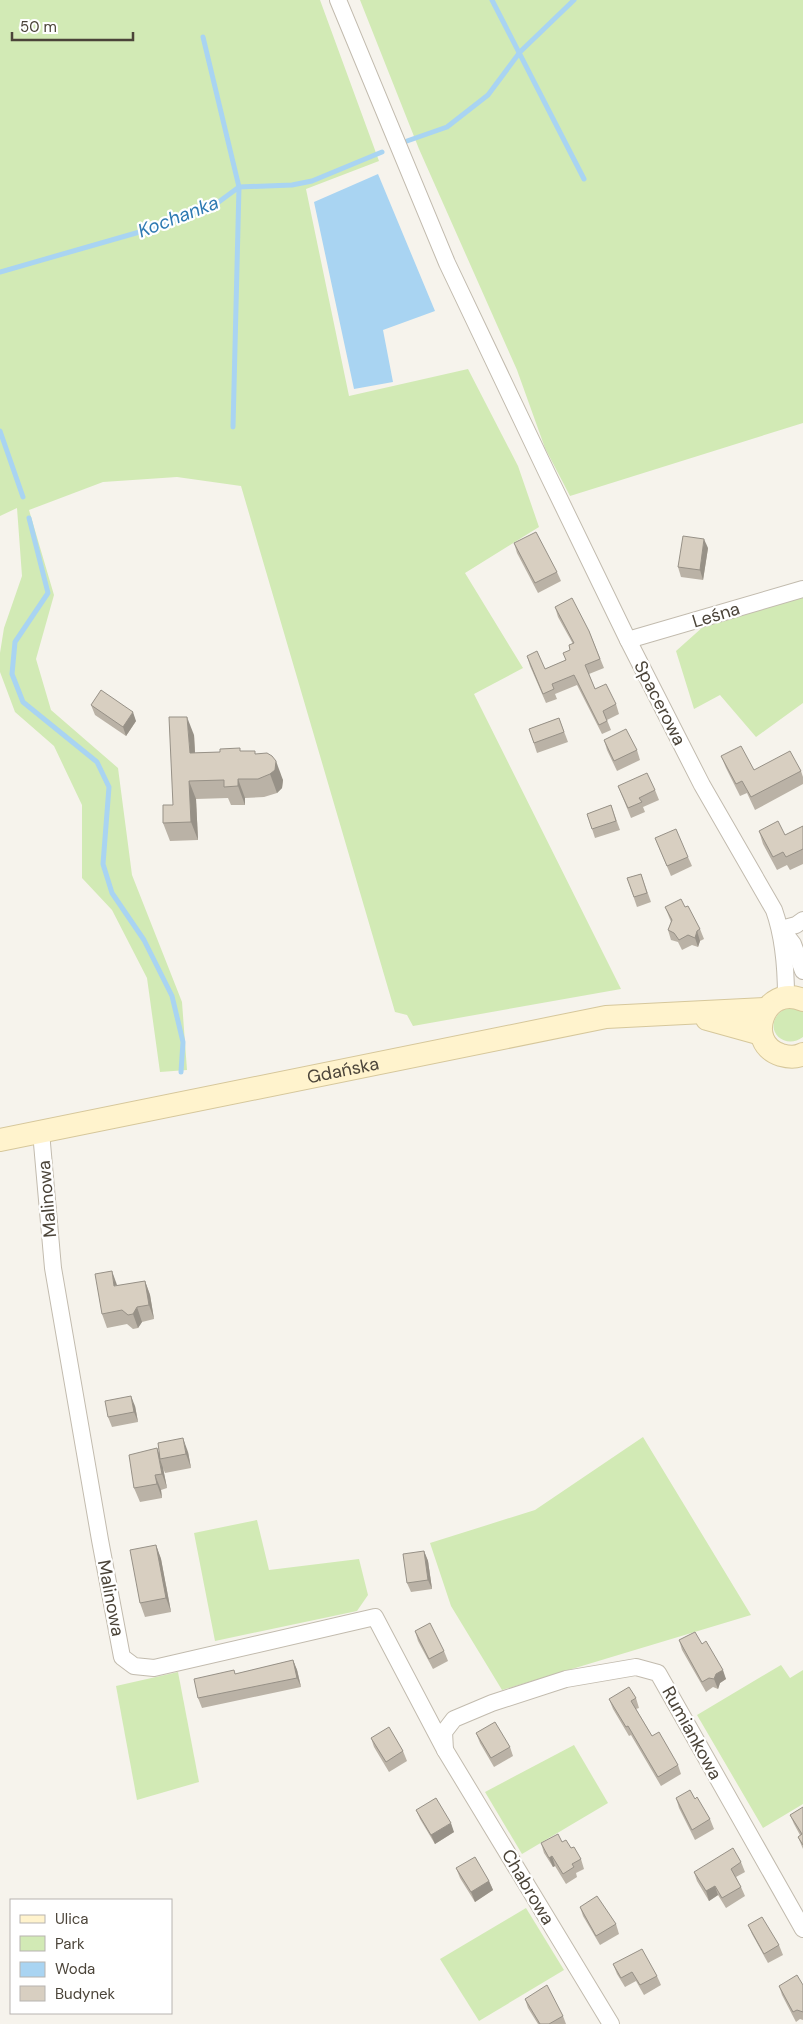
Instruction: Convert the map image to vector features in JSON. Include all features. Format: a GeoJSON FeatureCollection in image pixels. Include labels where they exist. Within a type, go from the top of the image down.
{"type":"FeatureCollection","features":[{"type":"Feature","properties":{"kind":"main road"},"geometry":{"type":"LineString","coordinates":[[794,999],[775,1001],[766,1009],[761,1020],[761,1034],[766,1045],[776,1053],[788,1057],[803,1054]]}},
{"type":"Feature","properties":{"kind":"main road","name":"Gdańska"},"geometry":{"type":"LineString","coordinates":[[0,1140],[179,1102],[606,1017],[766,1009]]}},
{"type":"Feature","properties":{"kind":"main road","name":"Gdańska"},"geometry":{"type":"LineString","coordinates":[[687,1014],[761,1034]]}},
{"type":"Feature","properties":{"kind":"street","name":"Spacerowa"},"geometry":{"type":"LineString","coordinates":[[338,0],[447,263],[547,473],[628,640],[702,785],[774,910],[781,929],[786,972],[794,999]]}},
{"type":"Feature","properties":{"kind":"street","name":"Leśna"},"geometry":{"type":"LineString","coordinates":[[628,640],[803,589]]}},
{"type":"Feature","properties":{"kind":"street"},"geometry":{"type":"LineString","coordinates":[[781,929],[796,925],[803,920]]}},
{"type":"Feature","properties":{"kind":"street","name":"Spacerowa"},"geometry":{"type":"LineString","coordinates":[[781,929],[793,944],[803,971]]}},
{"type":"Feature","properties":{"kind":"street","name":"Malinowa"},"geometry":{"type":"LineString","coordinates":[[41,1132],[53,1268],[122,1657],[134,1666],[154,1668],[376,1617],[445,1750]]}},
{"type":"Feature","properties":{"kind":"street","name":"Rumiankowa"},"geometry":{"type":"LineString","coordinates":[[445,1750],[444,1732],[454,1718],[492,1703],[576,1677],[636,1667],[658,1673],[803,1930]]}},
{"type":"Feature","properties":{"kind":"street","name":"Chabrowa"},"geometry":{"type":"LineString","coordinates":[[445,1750],[611,2024]]}},
{"type":"Feature","properties":{"kind":"green space"},"geometry":{"type":"Polygon","coordinates":[[[0,0],[320,0],[379,161],[306,189],[349,396],[468,369],[518,466],[539,527],[465,573],[523,668],[474,694],[621,989],[413,1026],[407,1015],[395,1012],[241,486],[177,477],[103,482],[29,510],[54,595],[36,659],[51,710],[118,768],[132,875],[182,1002],[187,1070],[160,1072],[147,978],[112,910],[82,878],[82,805],[54,746],[15,712],[0,672],[0,653],[4,628],[22,576],[17,508],[0,516],[0,0]]]}},
{"type":"Feature","properties":{"kind":"green space"},"geometry":{"type":"Polygon","coordinates":[[[360,0],[803,0],[803,423],[570,496],[545,448],[517,370],[419,149],[360,0]]]}},
{"type":"Feature","properties":{"kind":"green space"},"geometry":{"type":"Polygon","coordinates":[[[803,596],[803,703],[756,737],[720,695],[694,709],[676,651],[704,626],[803,596]]]}},
{"type":"Feature","properties":{"kind":"green space"},"geometry":{"type":"Polygon","coordinates":[[[788,1007],[799,1009],[803,1012],[803,1037],[795,1041],[781,1039],[776,1034],[774,1028],[774,1021],[788,1007]]]}},
{"type":"Feature","properties":{"kind":"green space"},"geometry":{"type":"Polygon","coordinates":[[[643,1437],[751,1615],[502,1690],[451,1606],[430,1543],[535,1510],[643,1437]]]}},
{"type":"Feature","properties":{"kind":"green space"},"geometry":{"type":"Polygon","coordinates":[[[257,1520],[269,1570],[359,1559],[368,1595],[357,1611],[215,1641],[194,1533],[257,1520]]]}},
{"type":"Feature","properties":{"kind":"green space"},"geometry":{"type":"Polygon","coordinates":[[[781,1665],[790,1678],[803,1670],[803,1804],[763,1828],[697,1715],[781,1665]]]}},
{"type":"Feature","properties":{"kind":"green space"},"geometry":{"type":"Polygon","coordinates":[[[178,1672],[199,1782],[137,1800],[116,1686],[178,1672]]]}},
{"type":"Feature","properties":{"kind":"green space"},"geometry":{"type":"Polygon","coordinates":[[[574,1745],[608,1803],[522,1854],[485,1792],[574,1745]]]}},
{"type":"Feature","properties":{"kind":"green space"},"geometry":{"type":"Polygon","coordinates":[[[526,1908],[564,1970],[479,2021],[440,1959],[526,1908]]]}},
{"type":"Feature","properties":{"kind":"water"},"geometry":{"type":"Polygon","coordinates":[[[378,174],[435,311],[383,330],[393,382],[354,389],[314,202],[378,174]]]}},
{"type":"Feature","properties":{"kind":"building"},"geometry":{"type":"Polygon","coordinates":[[[536,532],[557,572],[535,583],[514,543],[536,532]]]}},
{"type":"Feature","properties":{"kind":"building"},"geometry":{"type":"Polygon","coordinates":[[[683,536],[704,539],[700,570],[678,567],[683,536]]]}},
{"type":"Feature","properties":{"kind":"building"},"geometry":{"type":"Polygon","coordinates":[[[572,598],[589,631],[600,659],[585,665],[595,689],[606,684],[616,704],[603,711],[607,721],[599,725],[574,675],[552,684],[554,689],[543,694],[527,656],[537,651],[545,669],[566,660],[563,653],[570,650],[569,645],[574,643],[555,607],[572,598]]]}},
{"type":"Feature","properties":{"kind":"building"},"geometry":{"type":"Polygon","coordinates":[[[101,690],[133,712],[123,727],[91,705],[101,690]]]}},
{"type":"Feature","properties":{"kind":"building"},"geometry":{"type":"Polygon","coordinates":[[[169,717],[187,717],[190,753],[220,752],[220,749],[240,748],[240,751],[255,751],[255,754],[267,753],[276,761],[275,770],[258,779],[238,779],[238,786],[224,787],[224,780],[189,781],[191,822],[163,823],[163,805],[173,805],[169,717]]]}},
{"type":"Feature","properties":{"kind":"building"},"geometry":{"type":"Polygon","coordinates":[[[559,718],[564,732],[534,743],[529,729],[559,718]]]}},
{"type":"Feature","properties":{"kind":"building"},"geometry":{"type":"Polygon","coordinates":[[[626,729],[637,750],[614,761],[604,740],[626,729]]]}},
{"type":"Feature","properties":{"kind":"building"},"geometry":{"type":"Polygon","coordinates":[[[741,746],[754,770],[790,751],[801,771],[751,797],[742,781],[736,784],[721,756],[741,746]]]}},
{"type":"Feature","properties":{"kind":"building"},"geometry":{"type":"Polygon","coordinates":[[[647,773],[655,790],[639,798],[642,802],[628,808],[618,786],[647,773]]]}},
{"type":"Feature","properties":{"kind":"building"},"geometry":{"type":"Polygon","coordinates":[[[611,805],[616,821],[592,829],[587,814],[611,805]]]}},
{"type":"Feature","properties":{"kind":"building"},"geometry":{"type":"Polygon","coordinates":[[[778,821],[785,835],[803,826],[803,849],[786,857],[783,852],[773,857],[759,831],[778,821]]]}},
{"type":"Feature","properties":{"kind":"building"},"geometry":{"type":"Polygon","coordinates":[[[676,829],[688,857],[667,866],[655,838],[676,829]]]}},
{"type":"Feature","properties":{"kind":"building"},"geometry":{"type":"Polygon","coordinates":[[[641,874],[647,893],[634,897],[627,878],[641,874]]]}},
{"type":"Feature","properties":{"kind":"building"},"geometry":{"type":"Polygon","coordinates":[[[681,899],[685,907],[688,906],[700,929],[697,931],[695,938],[688,935],[679,940],[674,933],[668,930],[672,920],[665,907],[681,899]]]}},
{"type":"Feature","properties":{"kind":"building"},"geometry":{"type":"Polygon","coordinates":[[[112,1271],[114,1286],[145,1281],[149,1305],[137,1307],[133,1314],[128,1315],[122,1310],[102,1314],[95,1274],[112,1271]]]}},
{"type":"Feature","properties":{"kind":"building"},"geometry":{"type":"Polygon","coordinates":[[[131,1396],[134,1412],[108,1417],[105,1401],[131,1396]]]}},
{"type":"Feature","properties":{"kind":"building"},"geometry":{"type":"Polygon","coordinates":[[[183,1438],[186,1454],[160,1459],[158,1443],[183,1438]]]}},
{"type":"Feature","properties":{"kind":"building"},"geometry":{"type":"Polygon","coordinates":[[[157,1448],[162,1474],[155,1475],[157,1484],[134,1488],[129,1455],[157,1448]]]}},
{"type":"Feature","properties":{"kind":"building"},"geometry":{"type":"Polygon","coordinates":[[[156,1545],[166,1598],[140,1603],[130,1550],[156,1545]]]}},
{"type":"Feature","properties":{"kind":"building"},"geometry":{"type":"Polygon","coordinates":[[[424,1551],[428,1580],[407,1583],[403,1554],[424,1551]]]}},
{"type":"Feature","properties":{"kind":"building"},"geometry":{"type":"Polygon","coordinates":[[[430,1623],[444,1651],[429,1659],[415,1631],[430,1623]]]}},
{"type":"Feature","properties":{"kind":"building"},"geometry":{"type":"Polygon","coordinates":[[[695,1632],[702,1644],[706,1641],[723,1670],[716,1674],[714,1679],[709,1678],[702,1682],[679,1640],[695,1632]]]}},
{"type":"Feature","properties":{"kind":"building"},"geometry":{"type":"Polygon","coordinates":[[[293,1660],[297,1678],[198,1698],[194,1679],[234,1670],[235,1674],[293,1660]]]}},
{"type":"Feature","properties":{"kind":"building"},"geometry":{"type":"Polygon","coordinates":[[[629,1687],[636,1698],[631,1701],[652,1736],[659,1732],[678,1765],[658,1777],[628,1726],[626,1727],[609,1699],[629,1687]]]}},
{"type":"Feature","properties":{"kind":"building"},"geometry":{"type":"Polygon","coordinates":[[[495,1722],[510,1747],[491,1758],[476,1733],[495,1722]]]}},
{"type":"Feature","properties":{"kind":"building"},"geometry":{"type":"Polygon","coordinates":[[[389,1727],[403,1751],[386,1762],[371,1738],[389,1727]]]}},
{"type":"Feature","properties":{"kind":"building"},"geometry":{"type":"Polygon","coordinates":[[[690,1790],[695,1799],[697,1797],[710,1819],[692,1830],[676,1798],[690,1790]]]}},
{"type":"Feature","properties":{"kind":"building"},"geometry":{"type":"Polygon","coordinates":[[[436,1798],[451,1823],[431,1835],[416,1810],[436,1798]]]}},
{"type":"Feature","properties":{"kind":"building"},"geometry":{"type":"Polygon","coordinates":[[[803,1807],[803,1845],[798,1837],[802,1834],[790,1815],[803,1807]]]}},
{"type":"Feature","properties":{"kind":"building"},"geometry":{"type":"Polygon","coordinates":[[[558,1834],[562,1842],[566,1840],[571,1848],[574,1847],[581,1859],[572,1864],[574,1867],[563,1874],[552,1856],[549,1858],[541,1843],[558,1834]]]}},
{"type":"Feature","properties":{"kind":"building"},"geometry":{"type":"Polygon","coordinates":[[[733,1848],[741,1862],[731,1869],[741,1887],[722,1898],[715,1886],[706,1891],[694,1872],[733,1848]]]}},
{"type":"Feature","properties":{"kind":"building"},"geometry":{"type":"Polygon","coordinates":[[[475,1857],[489,1881],[471,1892],[456,1868],[475,1857]]]}},
{"type":"Feature","properties":{"kind":"building"},"geometry":{"type":"Polygon","coordinates":[[[597,1896],[616,1924],[596,1936],[580,1907],[597,1896]]]}},
{"type":"Feature","properties":{"kind":"building"},"geometry":{"type":"Polygon","coordinates":[[[762,1917],[779,1945],[764,1954],[748,1925],[762,1917]]]}},
{"type":"Feature","properties":{"kind":"building"},"geometry":{"type":"Polygon","coordinates":[[[642,1949],[657,1976],[640,1985],[632,1972],[621,1978],[613,1964],[642,1949]]]}},
{"type":"Feature","properties":{"kind":"building"},"geometry":{"type":"Polygon","coordinates":[[[797,1975],[803,1985],[803,2012],[797,2010],[793,2012],[779,1986],[797,1975]]]}},
{"type":"Feature","properties":{"kind":"building"},"geometry":{"type":"Polygon","coordinates":[[[547,1985],[563,2016],[549,2024],[540,2024],[525,1999],[547,1985]]]}},
{"type":"Feature","properties":{"kind":"waterway"},"geometry":{"type":"LineString","coordinates":[[492,0],[584,179]]}},
{"type":"Feature","properties":{"kind":"waterway","name":"Kochanka"},"geometry":{"type":"LineString","coordinates":[[407,141],[447,127],[488,95],[520,52],[574,0]]}},
{"type":"Feature","properties":{"kind":"waterway"},"geometry":{"type":"LineString","coordinates":[[203,37],[239,187],[233,427]]}},
{"type":"Feature","properties":{"kind":"waterway","name":"Kochanka"},"geometry":{"type":"LineString","coordinates":[[0,272],[157,227],[216,204],[239,187],[292,185],[312,181],[382,152]]}},
{"type":"Feature","properties":{"kind":"waterway"},"geometry":{"type":"LineString","coordinates":[[0,431],[23,497]]}},
{"type":"Feature","properties":{"kind":"waterway"},"geometry":{"type":"LineString","coordinates":[[29,518],[48,593],[15,642],[12,674],[23,702],[97,762],[109,787],[103,864],[112,893],[144,940],[172,996],[183,1042],[181,1072]]}}]}
